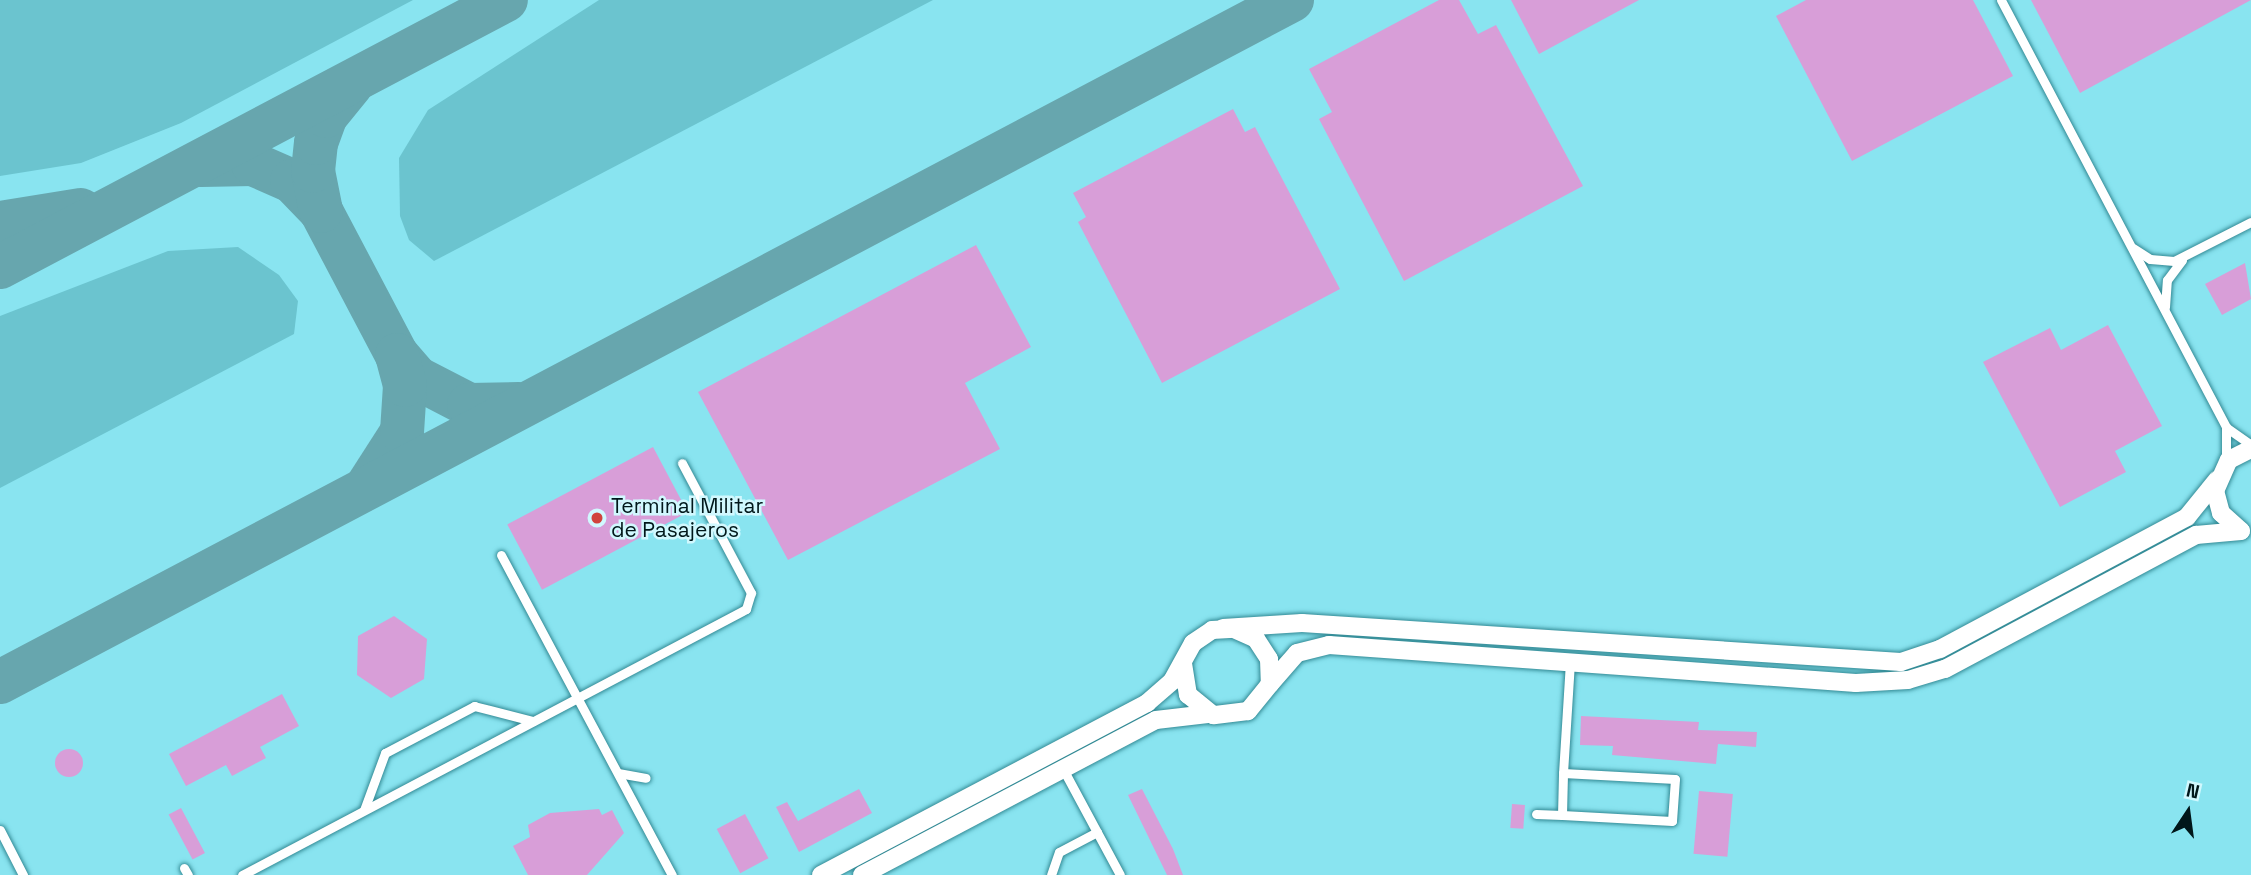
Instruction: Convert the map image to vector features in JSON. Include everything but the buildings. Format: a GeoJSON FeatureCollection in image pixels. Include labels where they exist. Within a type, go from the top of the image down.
{"type":"FeatureCollection","features":[{"type":"Feature","properties":{"kind":"street"},"geometry":{"type":"LineString","coordinates":[[821,875],[1147,703],[1182,664],[1201,636],[1223,628],[1302,623],[1901,662],[1940,649],[2187,517],[2220,474],[2251,447]]}},
{"type":"Feature","properties":{"kind":"street"},"geometry":{"type":"LineString","coordinates":[[2220,474],[2221,513],[2246,533]]}},
{"type":"Feature","properties":{"kind":"street"},"geometry":{"type":"LineString","coordinates":[[862,875],[1164,717],[1248,711],[1288,660],[1318,646],[1856,683],[1908,680],[1949,667],[2196,535],[2246,533]]}},
{"type":"Feature","properties":{"kind":"street"},"geometry":{"type":"LineString","coordinates":[[1223,628],[1246,632],[1264,648],[1270,684]]}},
{"type":"Feature","properties":{"kind":"street"},"geometry":{"type":"LineString","coordinates":[[1182,664],[1188,695],[1213,715]]}},
{"type":"Feature","properties":{"kind":"lane"},"geometry":{"type":"LineString","coordinates":[[2001,0],[2225,427],[2229,447],[2220,474]]}},
{"type":"Feature","properties":{"kind":"lane"},"geometry":{"type":"LineString","coordinates":[[2129,244],[2158,261],[2189,255],[2251,222]]}},
{"type":"Feature","properties":{"kind":"lane"},"geometry":{"type":"LineString","coordinates":[[2168,318],[2167,280],[2189,255]]}},
{"type":"Feature","properties":{"kind":"lane"},"geometry":{"type":"LineString","coordinates":[[2225,427],[2251,447]]}},
{"type":"Feature","properties":{"kind":"lane"},"geometry":{"type":"LineString","coordinates":[[242,875],[749,606],[751,593],[682,463]]}},
{"type":"Feature","properties":{"kind":"lane"},"geometry":{"type":"LineString","coordinates":[[501,555],[672,875]]}},
{"type":"Feature","properties":{"kind":"lane"},"geometry":{"type":"LineString","coordinates":[[1562,814],[1570,663]]}},
{"type":"Feature","properties":{"kind":"lane"},"geometry":{"type":"LineString","coordinates":[[364,810],[385,753],[470,708],[535,721]]}},
{"type":"Feature","properties":{"kind":"lane"},"geometry":{"type":"LineString","coordinates":[[505,736],[513,723],[506,714]]}},
{"type":"Feature","properties":{"kind":"lane"},"geometry":{"type":"LineString","coordinates":[[615,769],[629,780],[646,778],[634,790],[635,807]]}},
{"type":"Feature","properties":{"kind":"lane"},"geometry":{"type":"LineString","coordinates":[[1063,769],[1120,875]]}},
{"type":"Feature","properties":{"kind":"lane"},"geometry":{"type":"LineString","coordinates":[[1536,814],[1672,821],[1675,779],[1563,773]]}},
{"type":"Feature","properties":{"kind":"lane"},"geometry":{"type":"LineString","coordinates":[[374,783],[380,794],[391,796]]}},
{"type":"Feature","properties":{"kind":"lane"},"geometry":{"type":"LineString","coordinates":[[0,830],[23,875]]}},
{"type":"Feature","properties":{"kind":"lane"},"geometry":{"type":"LineString","coordinates":[[1051,875],[1059,852],[1097,832]]}},
{"type":"Feature","properties":{"kind":"shaded area"},"geometry":{"type":"Polygon","coordinates":[[[0,0],[2251,0],[2251,875],[0,875],[0,0]]]}},
{"type":"Feature","properties":{"kind":"shaded area"},"geometry":{"type":"Polygon","coordinates":[[[0,0],[413,0],[181,123],[81,163],[0,176],[0,0]]]}},
{"type":"Feature","properties":{"kind":"shaded area"},"geometry":{"type":"Polygon","coordinates":[[[599,0],[933,0],[434,261],[409,240],[400,216],[399,158],[428,110],[599,0]]]}},
{"type":"Feature","properties":{"kind":"shaded area"},"geometry":{"type":"Polygon","coordinates":[[[238,247],[279,275],[298,301],[294,334],[0,488],[0,316],[168,251],[238,247]]]}},
{"type":"Feature","properties":{"kind":"taxiway"},"geometry":{"type":"LineString","coordinates":[[0,267],[506,0]]}},
{"type":"Feature","properties":{"kind":"taxiway"},"geometry":{"type":"LineString","coordinates":[[0,682],[1292,0]]}},
{"type":"Feature","properties":{"kind":"taxiway"},"geometry":{"type":"LineString","coordinates":[[321,211],[313,171],[316,143],[326,116],[351,85]]}},
{"type":"Feature","properties":{"kind":"taxiway"},"geometry":{"type":"LineString","coordinates":[[201,165],[253,164],[292,181],[321,211],[397,355],[417,378],[469,405],[519,404]]}},
{"type":"Feature","properties":{"kind":"taxiway"},"geometry":{"type":"LineString","coordinates":[[0,223],[81,210]]}},
{"type":"Feature","properties":{"kind":"taxiway"},"geometry":{"type":"LineString","coordinates":[[368,485],[402,432],[405,385],[397,355]]}},
{"type":"Feature","properties":{"kind":"place","name":"Terminal Militar de Pasajeros"},"geometry":{"type":"Point","coordinates":[597,518]}}]}
